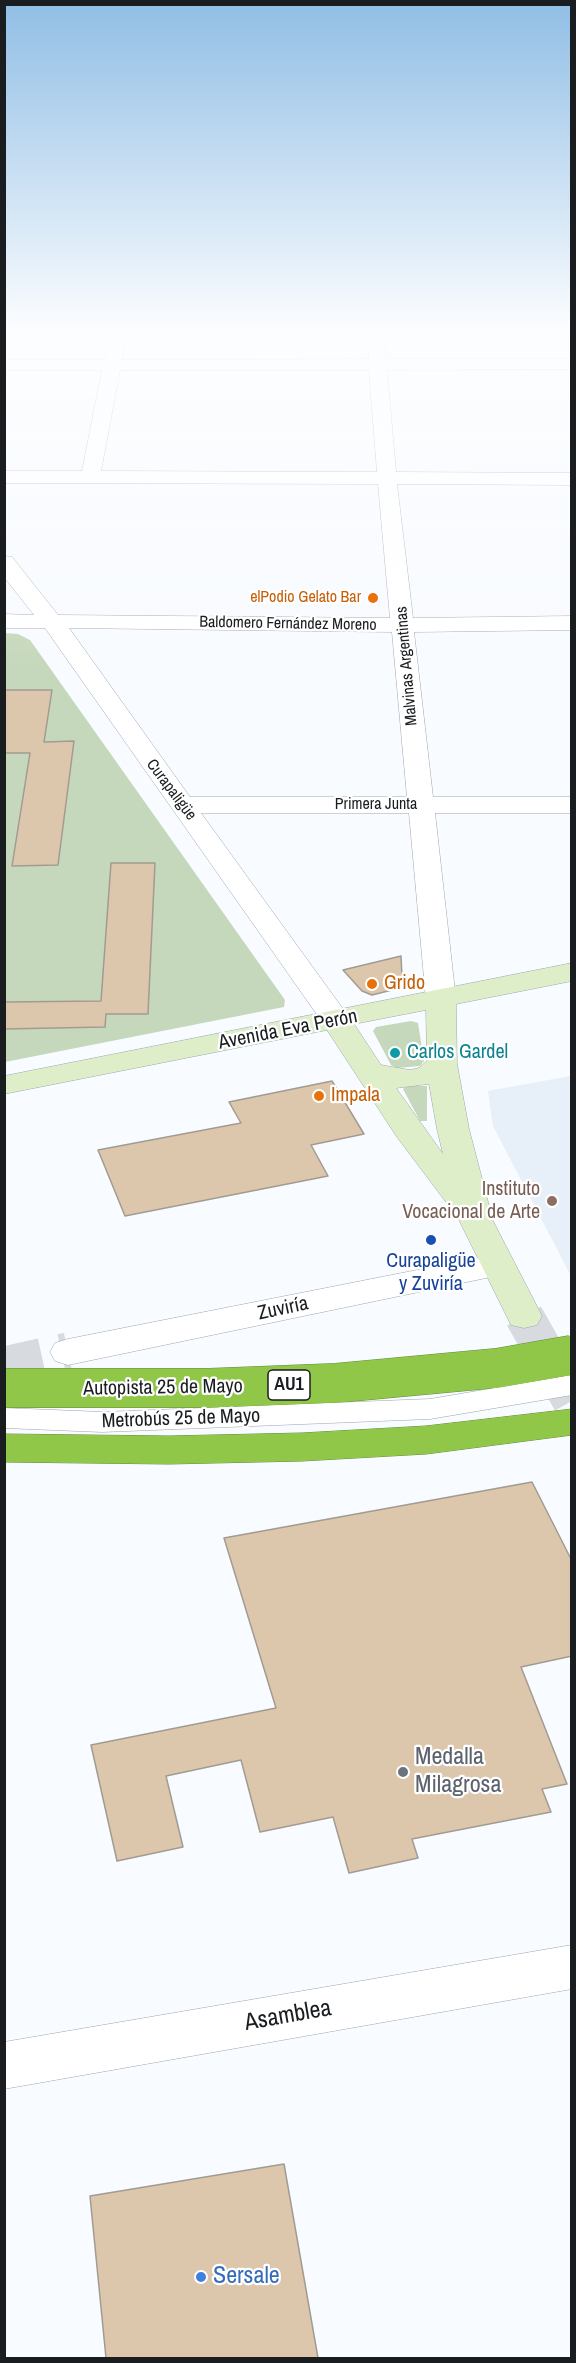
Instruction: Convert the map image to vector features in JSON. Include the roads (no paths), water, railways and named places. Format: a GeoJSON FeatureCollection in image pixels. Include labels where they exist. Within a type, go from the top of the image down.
{"type":"FeatureCollection","features":[{"type":"Feature","properties":{"kind":"highway","name":"Autopista 25 de Mayo"},"geometry":{"type":"LineString","coordinates":[[4,1388],[210,1388],[337,1383],[498,1368],[572,1355]]}},
{"type":"Feature","properties":{"kind":"highway"},"geometry":{"type":"LineString","coordinates":[[4,1448],[169,1450],[302,1447],[426,1440],[572,1422]]}},
{"type":"Feature","properties":{"kind":"main road","name":"Avenida Eva Perón"},"geometry":{"type":"LineString","coordinates":[[4,1085],[441,1000],[572,972]]}},
{"type":"Feature","properties":{"kind":"main road"},"geometry":{"type":"LineString","coordinates":[[441,1000],[442,1064],[453,1129],[476,1221]]}},
{"type":"Feature","properties":{"kind":"main road"},"geometry":{"type":"LineString","coordinates":[[336,1020],[408,1130],[476,1221],[524,1316]]}},
{"type":"Feature","properties":{"kind":"main road"},"geometry":{"type":"LineString","coordinates":[[371,1072],[389,1078],[410,1079],[429,1075],[442,1064]]}},
{"type":"Feature","properties":{"kind":"street"},"geometry":{"type":"LineString","coordinates":[[90,478],[97,441]]}},
{"type":"Feature","properties":{"kind":"street","name":"Malvinas Argentinas"},"geometry":{"type":"LineString","coordinates":[[383,441],[404,625],[419,805],[441,1000]]}},
{"type":"Feature","properties":{"kind":"street"},"geometry":{"type":"LineString","coordinates":[[4,477],[572,479]]}},
{"type":"Feature","properties":{"kind":"street","name":"Curapaligüe"},"geometry":{"type":"LineString","coordinates":[[4,562],[52,621],[336,1020]]}},
{"type":"Feature","properties":{"kind":"street","name":"Baldomero Fernández Moreno"},"geometry":{"type":"LineString","coordinates":[[4,621],[404,625],[572,623]]}},
{"type":"Feature","properties":{"kind":"street","name":"Primera Junta"},"geometry":{"type":"LineString","coordinates":[[181,805],[572,805]]}},
{"type":"Feature","properties":{"kind":"street","name":"Zuviría"},"geometry":{"type":"LineString","coordinates":[[69,1352],[498,1265]]}},
{"type":"Feature","properties":{"kind":"street","name":"Asamblea"},"geometry":{"type":"LineString","coordinates":[[4,2066],[572,1967]]}},
{"type":"Feature","properties":{"kind":"lane","name":"Metrobús 25 de Mayo"},"geometry":{"type":"LineString","coordinates":[[4,1418],[102,1422],[430,1409],[572,1385]]}},
{"type":"Feature","properties":{"kind":"tunnel"},"geometry":{"type":"LineString","coordinates":[[524,1316],[572,1401]]}},
{"type":"Feature","properties":{"kind":"tunnel"},"geometry":{"type":"LineString","coordinates":[[4,1366],[68,1352]]}},
{"type":"Feature","properties":{"kind":"place","name":"elPodio Gelato Bar"},"geometry":{"type":"Point","coordinates":[373,598]}},
{"type":"Feature","properties":{"kind":"place","name":"Grido"},"geometry":{"type":"Point","coordinates":[372,984]}},
{"type":"Feature","properties":{"kind":"place","name":"Carlos Gardel"},"geometry":{"type":"Point","coordinates":[395,1053]}},
{"type":"Feature","properties":{"kind":"place","name":"Impala"},"geometry":{"type":"Point","coordinates":[319,1096]}},
{"type":"Feature","properties":{"kind":"place","name":"Instituto Vocacional de Arte"},"geometry":{"type":"Point","coordinates":[552,1201]}},
{"type":"Feature","properties":{"kind":"place","name":"Curapaligüe y Zuviría"},"geometry":{"type":"Point","coordinates":[431,1240]}},
{"type":"Feature","properties":{"kind":"place","name":"Medalla Milagrosa"},"geometry":{"type":"Point","coordinates":[403,1772]}},
{"type":"Feature","properties":{"kind":"place","name":"Sersale"},"geometry":{"type":"Point","coordinates":[201,2277]}}]}
